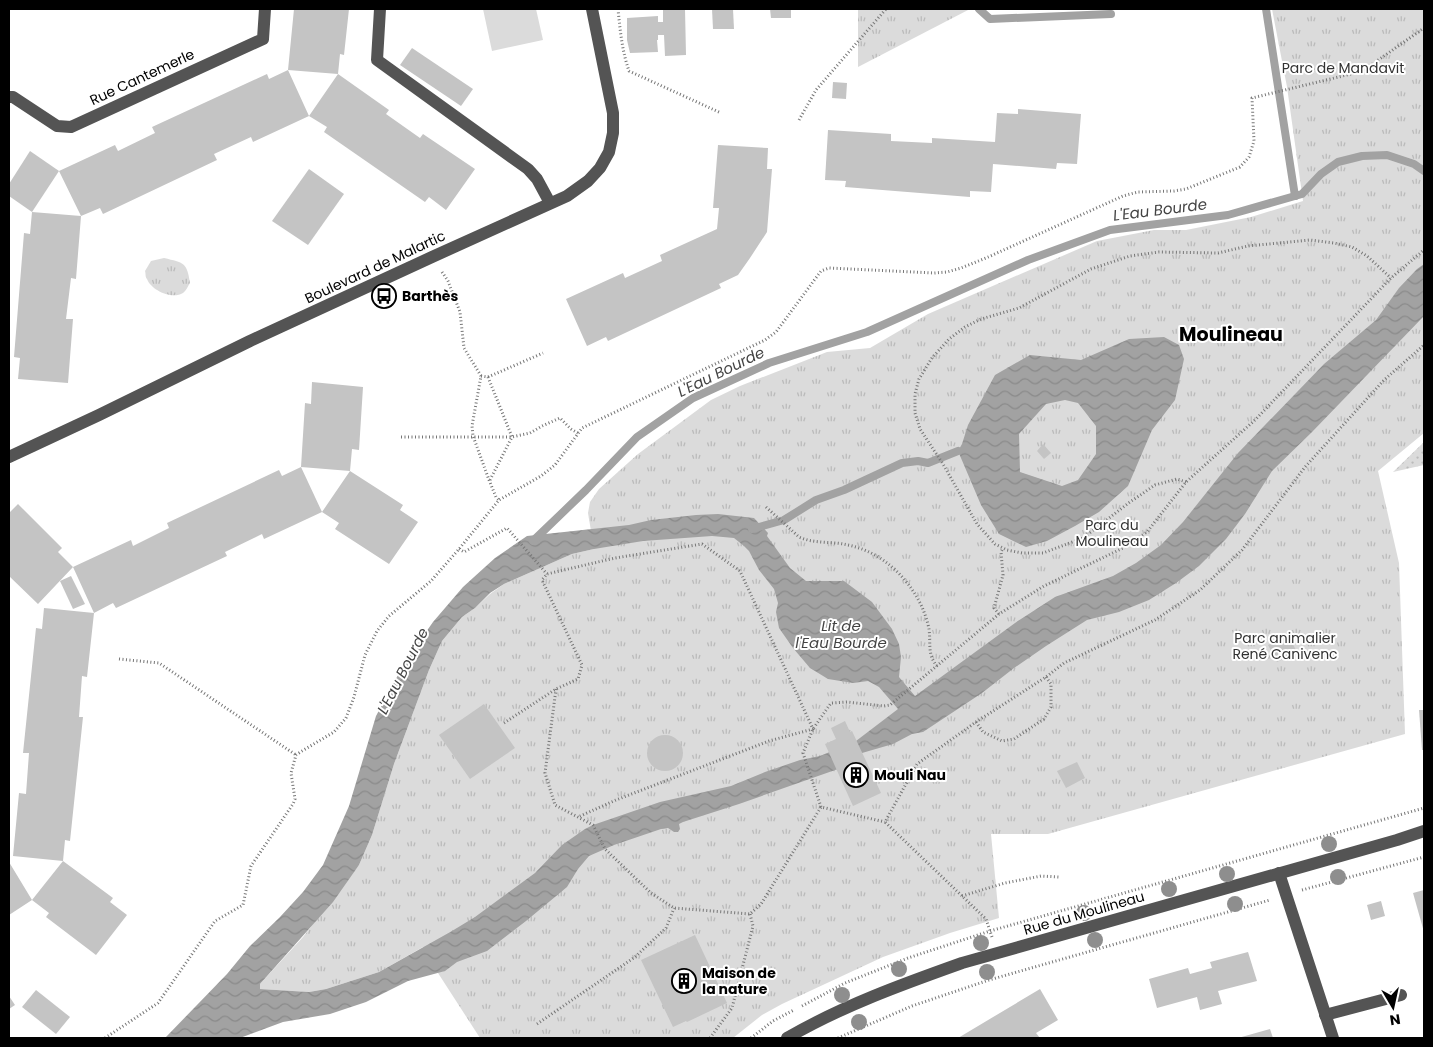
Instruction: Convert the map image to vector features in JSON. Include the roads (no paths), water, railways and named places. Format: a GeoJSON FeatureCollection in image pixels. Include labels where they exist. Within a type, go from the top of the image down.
{"type":"FeatureCollection","features":[{"type":"Feature","properties":{"kind":"street","name":"Rue Cantemerle"},"geometry":{"type":"LineString","coordinates":[[9,97],[13,97],[57,126],[71,127],[263,39],[265,9]]}},
{"type":"Feature","properties":{"kind":"street"},"geometry":{"type":"LineString","coordinates":[[380,9],[377,60],[528,168],[537,179],[550,204]]}},
{"type":"Feature","properties":{"kind":"street","name":"Boulevard de Malartic"},"geometry":{"type":"LineString","coordinates":[[9,457],[250,341],[567,196],[588,182],[600,168],[609,152],[613,133],[613,113],[592,9]]}},
{"type":"Feature","properties":{"kind":"street","name":"Rue du Moulineau"},"geometry":{"type":"LineString","coordinates":[[787,1038],[834,1014],[902,985],[962,963],[1398,840],[1424,830]]}},
{"type":"Feature","properties":{"kind":"street","name":"Rue du Moulineau"},"geometry":{"type":"LineString","coordinates":[[1398,840],[1424,836]]}},
{"type":"Feature","properties":{"kind":"street"},"geometry":{"type":"LineString","coordinates":[[1279,873],[1333,1038]]}},
{"type":"Feature","properties":{"kind":"street"},"geometry":{"type":"LineString","coordinates":[[1325,1015],[1401,995]]}},
{"type":"Feature","properties":{"kind":"water","name":"Lit de l'Eau Bourde"},"geometry":{"type":"Polygon","coordinates":[[[1424,264],[1424,316],[1272,471],[1245,514],[1226,539],[1199,566],[1149,600],[1119,612],[1087,620],[1046,646],[982,693],[923,732],[912,734],[893,744],[862,753],[838,769],[683,822],[679,824],[680,829],[678,832],[668,828],[661,829],[614,845],[589,856],[567,887],[526,921],[487,951],[457,962],[445,971],[408,981],[366,1002],[330,1014],[283,1022],[240,1038],[165,1038],[303,892],[323,865],[349,806],[376,716],[405,662],[433,622],[463,587],[495,558],[527,536],[629,525],[651,520],[696,515],[718,514],[754,518],[768,533],[767,536],[790,568],[806,581],[844,581],[872,602],[892,629],[899,644],[901,657],[899,677],[915,696],[1015,623],[1055,597],[1113,576],[1136,563],[1161,545],[1183,522],[1238,453],[1324,364],[1376,320],[1399,288],[1424,264]],[[712,536],[643,541],[572,554],[504,584],[490,593],[475,608],[462,617],[442,641],[429,670],[394,764],[372,835],[359,865],[333,902],[260,984],[260,989],[309,992],[326,989],[379,972],[475,917],[535,873],[562,845],[585,829],[660,802],[731,786],[800,760],[820,756],[856,741],[898,709],[879,687],[868,681],[853,683],[828,679],[810,668],[779,628],[776,612],[778,603],[774,589],[759,570],[749,551],[734,538],[712,536]]]}},
{"type":"Feature","properties":{"kind":"water"},"geometry":{"type":"Polygon","coordinates":[[[1164,337],[1179,345],[1184,359],[1175,400],[1152,430],[1128,486],[1099,512],[1047,541],[1026,547],[999,534],[981,505],[958,451],[968,425],[995,375],[1030,355],[1081,360],[1129,339],[1164,337]],[[1065,400],[1046,404],[1019,434],[1020,472],[1062,486],[1078,480],[1096,454],[1096,426],[1078,403],[1065,400]]]}},
{"type":"Feature","properties":{"kind":"waterway"},"geometry":{"type":"LineString","coordinates":[[979,9],[990,19],[1111,14]]}},
{"type":"Feature","properties":{"kind":"waterway"},"geometry":{"type":"LineString","coordinates":[[1266,9],[1295,196]]}},
{"type":"Feature","properties":{"kind":"waterway","name":"L'Eau Bourde"},"geometry":{"type":"LineString","coordinates":[[533,541],[637,437],[693,398],[769,363],[867,332],[1028,260],[1110,230],[1228,215],[1302,194],[1321,174],[1338,162],[1362,156],[1387,155],[1414,164],[1424,171]]}},
{"type":"Feature","properties":{"kind":"waterway"},"geometry":{"type":"LineString","coordinates":[[752,529],[784,520],[816,500],[844,490],[902,463],[918,461],[928,463],[958,451]]}},
{"type":"Feature","properties":{"kind":"place","name":"Barthès"},"geometry":{"type":"Point","coordinates":[384,296]}},
{"type":"Feature","properties":{"kind":"place","name":"Mouli Nau"},"geometry":{"type":"Point","coordinates":[856,775]}},
{"type":"Feature","properties":{"kind":"place","name":"Maison de la nature"},"geometry":{"type":"Point","coordinates":[684,981]}},
{"type":"Feature","properties":{"kind":"district","name":"Moulineau"},"geometry":{"type":"Point","coordinates":[1231,334]}},
{"type":"Feature","properties":{"kind":"park label","name":"Parc de Mandavit"},"geometry":{"type":"Point","coordinates":[1343,68]}},
{"type":"Feature","properties":{"kind":"park label","name":"Parc du Moulineau"},"geometry":{"type":"Point","coordinates":[1112,534]}},
{"type":"Feature","properties":{"kind":"park label","name":"Parc animalier René Canivenc"},"geometry":{"type":"Point","coordinates":[1285,646]}}]}
